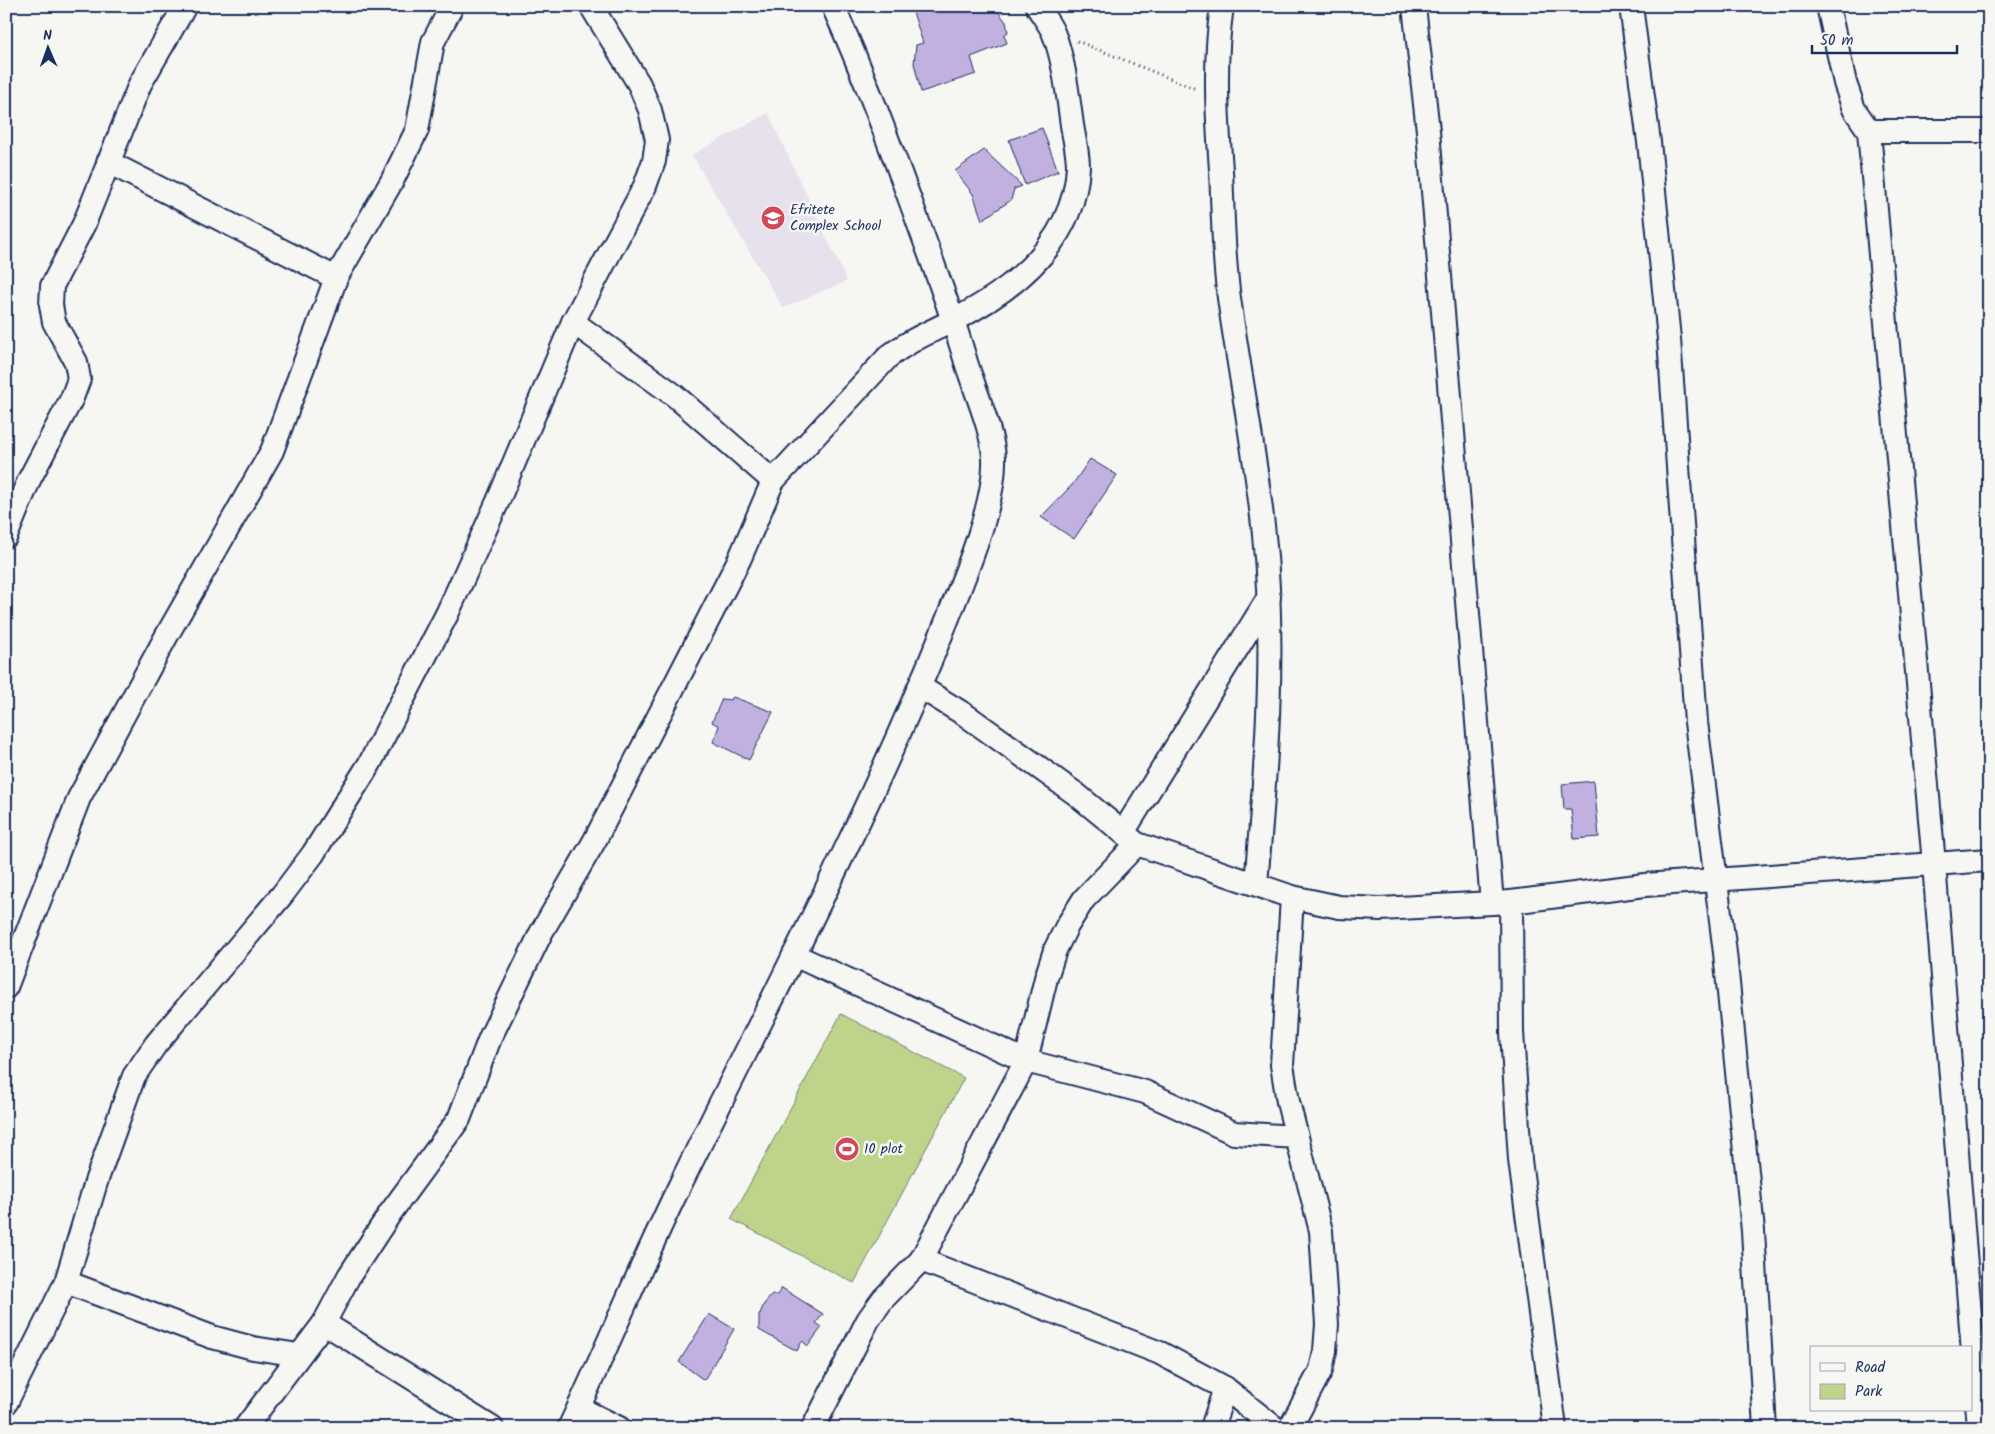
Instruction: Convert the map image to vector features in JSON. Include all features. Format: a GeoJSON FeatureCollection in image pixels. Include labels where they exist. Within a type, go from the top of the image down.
{"type":"FeatureCollection","features":[{"type":"Feature","properties":{"kind":"street"},"geometry":{"type":"LineString","coordinates":[[6,536],[30,480],[72,398],[79,379],[76,362],[54,322],[51,305],[52,286],[84,224],[140,84],[184,6]]}},
{"type":"Feature","properties":{"kind":"street"},"geometry":{"type":"LineString","coordinates":[[6,988],[79,798],[167,635],[269,458],[336,278],[392,181],[417,130],[434,42],[452,6]]}},
{"type":"Feature","properties":{"kind":"street"},"geometry":{"type":"LineString","coordinates":[[6,1403],[66,1282],[97,1179],[134,1076],[156,1044],[282,895],[312,854],[370,763],[447,614],[498,501],[573,322],[645,186],[654,161],[657,140],[650,110],[639,84],[591,6]]}},
{"type":"Feature","properties":{"kind":"street"},"geometry":{"type":"LineString","coordinates":[[569,1428],[618,1315],[677,1190],[794,955],[920,687],[962,582],[982,523],[993,479],[994,457],[990,436],[954,320],[857,60],[833,6]]}},
{"type":"Feature","properties":{"kind":"street"},"geometry":{"type":"LineString","coordinates":[[244,1428],[324,1323],[349,1276],[391,1212],[459,1119],[490,1038],[541,933],[595,840],[740,558],[773,481],[888,357],[908,342],[954,320],[998,295],[1025,274],[1050,247],[1071,208],[1078,166],[1066,86],[1053,32],[1037,6]]}},
{"type":"Feature","properties":{"kind":"street"},"geometry":{"type":"LineString","coordinates":[[1222,6],[1218,31],[1216,98],[1228,295],[1264,533],[1269,597],[1266,739],[1256,884]]}},
{"type":"Feature","properties":{"kind":"street"},"geometry":{"type":"LineString","coordinates":[[1414,6],[1428,131],[1502,902],[1518,1144],[1555,1428]]}},
{"type":"Feature","properties":{"kind":"street"},"geometry":{"type":"LineString","coordinates":[[1631,6],[1649,142],[1669,339],[1696,722],[1714,880],[1725,953],[1753,1231],[1765,1428]]}},
{"type":"Feature","properties":{"kind":"street"},"geometry":{"type":"LineString","coordinates":[[1828,6],[1845,83],[1854,109],[1869,131],[1934,864],[1979,1428]]}},
{"type":"Feature","properties":{"kind":"street"},"geometry":{"type":"LineString","coordinates":[[1869,131],[1989,131]]}},
{"type":"Feature","properties":{"kind":"street"},"geometry":{"type":"LineString","coordinates":[[108,162],[336,278]]}},
{"type":"Feature","properties":{"kind":"street"},"geometry":{"type":"LineString","coordinates":[[573,322],[674,395],[773,481]]}},
{"type":"Feature","properties":{"kind":"street"},"geometry":{"type":"LineString","coordinates":[[813,1428],[868,1320],[883,1299],[921,1260],[1026,1061],[1055,950],[1084,899],[1130,838],[1269,597]]}},
{"type":"Feature","properties":{"kind":"street"},"geometry":{"type":"LineString","coordinates":[[920,687],[1006,743],[1130,838],[1292,896],[1339,907],[1380,909],[1502,902],[1597,890],[1989,860]]}},
{"type":"Feature","properties":{"kind":"street"},"geometry":{"type":"LineString","coordinates":[[1290,1428],[1321,1370],[1325,1351],[1327,1324],[1321,1231],[1297,1137],[1282,1065],[1292,896]]}},
{"type":"Feature","properties":{"kind":"street"},"geometry":{"type":"LineString","coordinates":[[794,955],[1026,1061],[1145,1092],[1234,1133],[1297,1137]]}},
{"type":"Feature","properties":{"kind":"street"},"geometry":{"type":"LineString","coordinates":[[921,1260],[1160,1353],[1225,1388],[1275,1428]]}},
{"type":"Feature","properties":{"kind":"street"},"geometry":{"type":"LineString","coordinates":[[66,1282],[212,1336],[253,1348],[299,1355]]}},
{"type":"Feature","properties":{"kind":"street"},"geometry":{"type":"LineString","coordinates":[[324,1323],[492,1428]]}},
{"type":"Feature","properties":{"kind":"street"},"geometry":{"type":"LineString","coordinates":[[1212,1428],[1225,1388]]}},
{"type":"Feature","properties":{"kind":"street"},"geometry":{"type":"LineString","coordinates":[[579,1408],[619,1428]]}},
{"type":"Feature","properties":{"kind":"path"},"geometry":{"type":"LineString","coordinates":[[1053,32],[1216,98]]}},
{"type":"Feature","properties":{"kind":"shaded area","name":"Efritete Complex School"},"geometry":{"type":"Polygon","coordinates":[[[768,113],[847,281],[783,308],[692,155],[768,113]]]}},
{"type":"Feature","properties":{"kind":"green space","name":"10 plot"},"geometry":{"type":"Polygon","coordinates":[[[841,1014],[964,1078],[854,1283],[731,1219],[841,1014]]]}},
{"type":"Feature","properties":{"kind":"building"},"geometry":{"type":"Polygon","coordinates":[[[911,6],[994,6],[1006,22],[1008,32],[1004,35],[1007,43],[971,57],[976,74],[921,92],[914,63],[916,45],[923,43],[911,6]]]}},
{"type":"Feature","properties":{"kind":"building"},"geometry":{"type":"Polygon","coordinates":[[[1042,128],[1058,171],[1025,185],[1009,140],[1042,128]]]}},
{"type":"Feature","properties":{"kind":"building"},"geometry":{"type":"Polygon","coordinates":[[[984,150],[1022,186],[1014,189],[1011,200],[982,220],[973,194],[955,171],[984,150]]]}},
{"type":"Feature","properties":{"kind":"building"},"geometry":{"type":"Polygon","coordinates":[[[1090,459],[1117,475],[1074,539],[1041,517],[1073,484],[1090,459]]]}},
{"type":"Feature","properties":{"kind":"building"},"geometry":{"type":"Polygon","coordinates":[[[733,697],[773,712],[749,760],[713,742],[719,726],[712,722],[722,699],[730,700],[733,697]]]}},
{"type":"Feature","properties":{"kind":"building"},"geometry":{"type":"Polygon","coordinates":[[[1594,781],[1599,837],[1574,839],[1571,809],[1564,809],[1562,784],[1594,781]]]}},
{"type":"Feature","properties":{"kind":"building"},"geometry":{"type":"Polygon","coordinates":[[[782,1288],[823,1314],[816,1323],[822,1327],[808,1346],[802,1341],[797,1351],[759,1330],[759,1316],[764,1304],[772,1295],[777,1295],[782,1288]]]}},
{"type":"Feature","properties":{"kind":"building"},"geometry":{"type":"Polygon","coordinates":[[[709,1314],[734,1329],[704,1380],[679,1362],[709,1314]]]}},
{"type":"Feature","properties":{"kind":"place","name":"Efritete Complex School"},"geometry":{"type":"Point","coordinates":[773,218]}},
{"type":"Feature","properties":{"kind":"place","name":"10 plot"},"geometry":{"type":"Point","coordinates":[847,1149]}}]}
